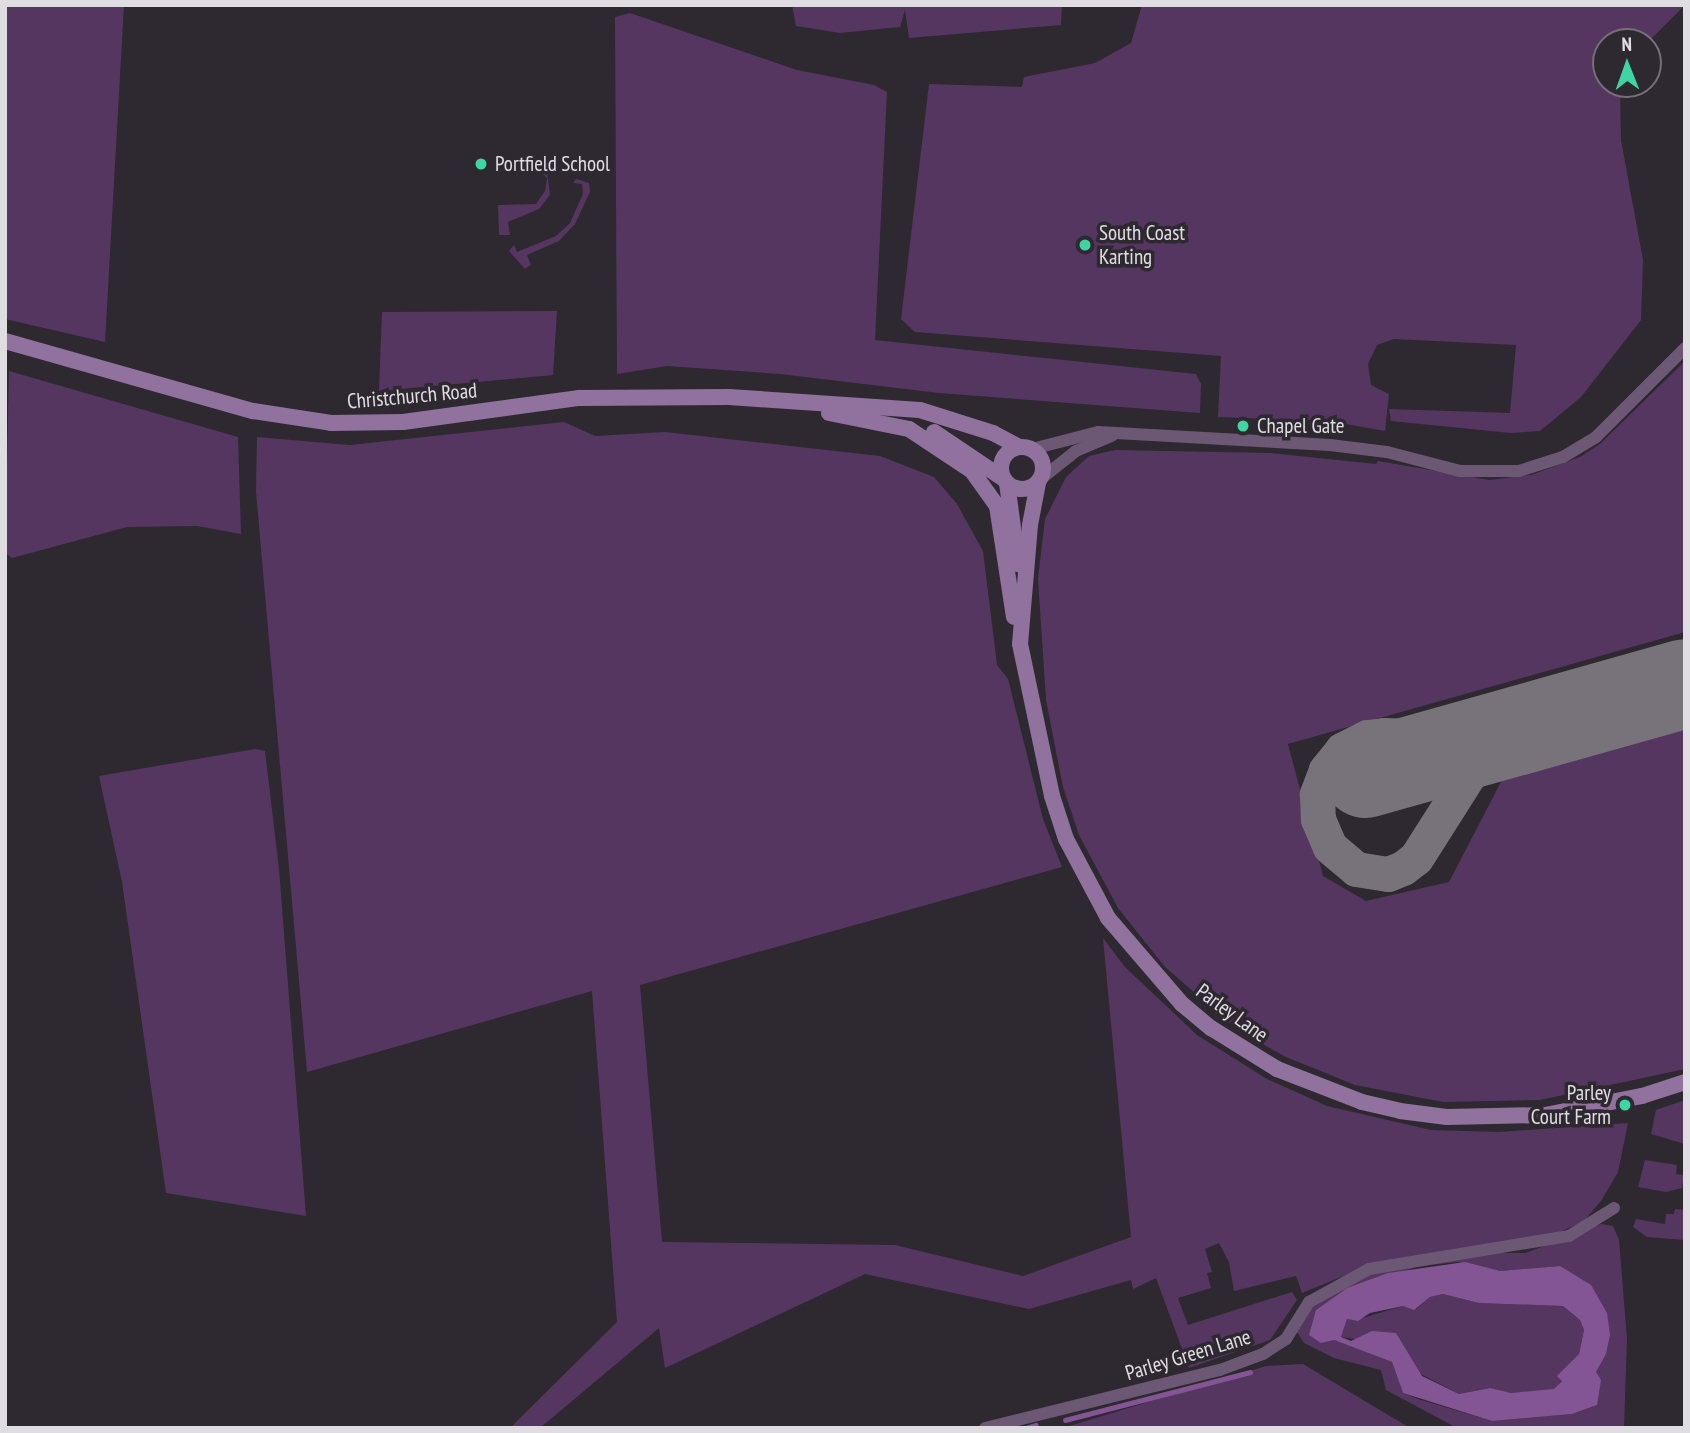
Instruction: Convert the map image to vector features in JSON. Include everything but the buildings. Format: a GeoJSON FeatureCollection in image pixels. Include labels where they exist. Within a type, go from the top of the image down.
{"type":"FeatureCollection","features":[{"type":"Feature","properties":{"kind":"main road","name":"Christchurch Road"},"geometry":{"type":"LineString","coordinates":[[5,341],[253,411],[331,423],[403,422],[614,396],[920,410],[993,433],[1026,448]]}},
{"type":"Feature","properties":{"kind":"main road"},"geometry":{"type":"LineString","coordinates":[[801,403],[909,429],[972,471],[997,506],[1020,644]]}},
{"type":"Feature","properties":{"kind":"main road","name":"Christchurch Road"},"geometry":{"type":"LineString","coordinates":[[831,405],[922,425],[959,444],[1005,481]]}},
{"type":"Feature","properties":{"kind":"main road"},"geometry":{"type":"LineString","coordinates":[[1026,448],[1042,460],[1040,480],[1020,489],[1005,481],[1003,459],[1026,448]]}},
{"type":"Feature","properties":{"kind":"main road","name":"Parley Lane"},"geometry":{"type":"LineString","coordinates":[[1040,480],[1022,605],[1020,644],[1046,775],[1066,839],[1086,880],[1108,918],[1156,978],[1211,1028],[1242,1049],[1277,1069],[1362,1102],[1447,1117],[1545,1115],[1642,1096],[1685,1082]]}},
{"type":"Feature","properties":{"kind":"main road","name":"Parley Lane"},"geometry":{"type":"LineString","coordinates":[[1005,481],[1022,605]]}},
{"type":"Feature","properties":{"kind":"street"},"geometry":{"type":"LineString","coordinates":[[1026,448],[1084,433],[1119,434],[1330,445],[1387,452],[1461,471],[1519,471],[1563,457],[1596,436],[1685,348]]}},
{"type":"Feature","properties":{"kind":"street"},"geometry":{"type":"LineString","coordinates":[[1040,480],[1076,451],[1119,434]]}},
{"type":"Feature","properties":{"kind":"street","name":"Parley Green Lane"},"geometry":{"type":"LineString","coordinates":[[985,1428],[1220,1370],[1263,1354],[1286,1339],[1309,1302],[1368,1269],[1569,1236],[1614,1208]]}},
{"type":"Feature","properties":{"kind":"shaded area"},"geometry":{"type":"Polygon","coordinates":[[[5,5],[124,5],[105,342],[5,319],[5,5]]]}},
{"type":"Feature","properties":{"kind":"shaded area"},"geometry":{"type":"Polygon","coordinates":[[[792,5],[1062,5],[1061,25],[909,38],[905,10],[900,27],[840,33],[796,26],[792,5]]]}},
{"type":"Feature","properties":{"kind":"shaded area"},"geometry":{"type":"Polygon","coordinates":[[[1142,5],[1685,5],[1662,28],[1592,28],[1592,98],[1620,98],[1621,140],[1643,260],[1641,320],[1581,397],[1540,431],[1511,433],[1391,421],[1389,409],[1510,413],[1516,345],[1394,339],[1377,345],[1368,364],[1371,385],[1389,394],[1385,431],[1329,421],[1218,417],[1221,356],[915,332],[901,319],[929,84],[1022,87],[1024,77],[1095,63],[1131,43],[1142,5]]]}},
{"type":"Feature","properties":{"kind":"shaded area"},"geometry":{"type":"Polygon","coordinates":[[[630,13],[797,70],[874,85],[887,92],[875,340],[1196,374],[1201,384],[1200,413],[939,393],[780,374],[667,366],[617,374],[615,17],[630,13]]]}},
{"type":"Feature","properties":{"kind":"shaded area"},"geometry":{"type":"Polygon","coordinates":[[[533,157],[546,164],[550,195],[539,209],[508,222],[510,235],[499,235],[498,205],[536,204],[545,191],[547,178],[532,163],[533,157]]]}},
{"type":"Feature","properties":{"kind":"shaded area"},"geometry":{"type":"Polygon","coordinates":[[[576,179],[589,183],[590,192],[575,224],[559,241],[527,255],[531,265],[525,269],[509,251],[514,245],[517,252],[556,236],[570,223],[583,194],[582,184],[573,183],[576,179]]]}},
{"type":"Feature","properties":{"kind":"shaded area"},"geometry":{"type":"Polygon","coordinates":[[[557,311],[553,375],[379,391],[382,312],[557,311]]]}},
{"type":"Feature","properties":{"kind":"shaded area"},"geometry":{"type":"Polygon","coordinates":[[[1685,361],[1685,632],[1288,744],[1323,876],[1366,901],[1449,882],[1502,780],[1685,729],[1685,1069],[1540,1100],[1443,1102],[1355,1085],[1286,1057],[1239,1031],[1165,967],[1118,908],[1079,835],[1063,787],[1046,700],[1038,579],[1045,519],[1066,477],[1089,456],[1115,450],[1270,453],[1376,464],[1378,461],[1489,480],[1531,475],[1580,457],[1600,444],[1685,361]]]}},
{"type":"Feature","properties":{"kind":"shaded area"},"geometry":{"type":"Polygon","coordinates":[[[9,371],[238,437],[241,534],[197,526],[127,527],[12,558],[5,553],[9,371]]]}},
{"type":"Feature","properties":{"kind":"shaded area"},"geometry":{"type":"Polygon","coordinates":[[[564,422],[595,436],[665,432],[880,456],[934,477],[957,504],[983,551],[997,665],[1008,679],[1043,819],[1062,867],[640,985],[662,1242],[895,1245],[1023,1276],[1131,1237],[1103,938],[1125,967],[1197,1035],[1267,1079],[1327,1106],[1431,1130],[1499,1132],[1628,1123],[1618,1172],[1601,1201],[1583,1222],[1557,1233],[1373,1264],[1302,1293],[1296,1276],[1234,1291],[1229,1262],[1219,1243],[1205,1249],[1212,1272],[1207,1273],[1211,1288],[1178,1298],[1188,1325],[1292,1292],[1297,1300],[1270,1340],[1189,1368],[1156,1278],[1133,1289],[1131,1280],[1029,1309],[865,1274],[665,1368],[659,1328],[540,1428],[510,1428],[617,1322],[592,991],[307,1072],[256,492],[257,437],[350,445],[564,422]]]}},
{"type":"Feature","properties":{"kind":"shaded area"},"geometry":{"type":"Polygon","coordinates":[[[255,749],[265,751],[279,869],[306,1216],[166,1193],[122,882],[99,776],[255,749]]]}},
{"type":"Feature","properties":{"kind":"shaded area"},"geometry":{"type":"Polygon","coordinates":[[[1685,1100],[1685,1144],[1651,1134],[1656,1110],[1685,1100]]]}},
{"type":"Feature","properties":{"kind":"shaded area"},"geometry":{"type":"Polygon","coordinates":[[[1645,1160],[1677,1165],[1676,1174],[1684,1175],[1682,1188],[1666,1192],[1638,1187],[1645,1160]]]}},
{"type":"Feature","properties":{"kind":"shaded area"},"geometry":{"type":"Polygon","coordinates":[[[1675,1209],[1685,1210],[1685,1240],[1647,1237],[1633,1227],[1636,1219],[1665,1224],[1666,1214],[1674,1214],[1675,1209]]]}},
{"type":"Feature","properties":{"kind":"shaded area"},"geometry":{"type":"Polygon","coordinates":[[[1601,1224],[1613,1226],[1619,1240],[1627,1339],[1624,1428],[1457,1428],[1386,1390],[1381,1370],[1334,1358],[1304,1343],[1297,1332],[1311,1307],[1372,1272],[1493,1253],[1526,1253],[1601,1224]],[[1458,1262],[1420,1266],[1347,1288],[1316,1310],[1334,1340],[1392,1362],[1403,1393],[1418,1399],[1492,1421],[1572,1414],[1597,1405],[1595,1373],[1606,1354],[1607,1313],[1560,1266],[1500,1271],[1458,1262]]]}},
{"type":"Feature","properties":{"kind":"shaded area"},"geometry":{"type":"Polygon","coordinates":[[[1465,1262],[1500,1271],[1560,1266],[1591,1285],[1607,1313],[1610,1335],[1606,1354],[1596,1372],[1601,1380],[1597,1405],[1572,1414],[1492,1421],[1403,1393],[1392,1362],[1334,1340],[1321,1343],[1309,1335],[1316,1310],[1347,1288],[1388,1273],[1465,1262]],[[1443,1294],[1430,1297],[1414,1310],[1403,1306],[1370,1313],[1358,1321],[1347,1319],[1341,1337],[1351,1341],[1372,1331],[1396,1333],[1422,1376],[1459,1394],[1490,1388],[1511,1393],[1554,1389],[1562,1381],[1557,1376],[1579,1354],[1584,1330],[1580,1320],[1563,1306],[1479,1303],[1443,1294]]]}},
{"type":"Feature","properties":{"kind":"shaded area"},"geometry":{"type":"Polygon","coordinates":[[[1443,1294],[1480,1303],[1563,1306],[1580,1320],[1584,1330],[1579,1354],[1558,1376],[1562,1380],[1554,1390],[1511,1393],[1489,1388],[1459,1394],[1354,1339],[1341,1337],[1347,1319],[1356,1320],[1403,1306],[1416,1309],[1430,1297],[1443,1294]]]}},
{"type":"Feature","properties":{"kind":"shaded area"},"geometry":{"type":"Polygon","coordinates":[[[1303,1364],[1410,1428],[1063,1428],[1266,1366],[1303,1364]]]}},
{"type":"Feature","properties":{"kind":"waterway"},"geometry":{"type":"LineString","coordinates":[[1065,1420],[1250,1372]]}},
{"type":"Feature","properties":{"kind":"waterway"},"geometry":{"type":"LineString","coordinates":[[1026,1428],[1036,1425]]}},
{"type":"Feature","properties":{"kind":"taxiway"},"geometry":{"type":"LineString","coordinates":[[1490,739],[1384,735],[1367,737],[1342,750],[1326,770],[1317,794],[1318,819],[1330,847],[1356,869],[1388,874],[1403,868],[1416,858],[1484,751],[1508,734]]}},
{"type":"Feature","properties":{"kind":"runway"},"geometry":{"type":"LineString","coordinates":[[1365,773],[1685,683]]}},
{"type":"Feature","properties":{"kind":"place","name":"Portfield School"},"geometry":{"type":"Point","coordinates":[481,164]}},
{"type":"Feature","properties":{"kind":"place","name":"South Coast Karting"},"geometry":{"type":"Point","coordinates":[1085,245]}},
{"type":"Feature","properties":{"kind":"place","name":"Chapel Gate"},"geometry":{"type":"Point","coordinates":[1243,426]}},
{"type":"Feature","properties":{"kind":"place","name":"Parley Court Farm"},"geometry":{"type":"Point","coordinates":[1625,1105]}}]}
